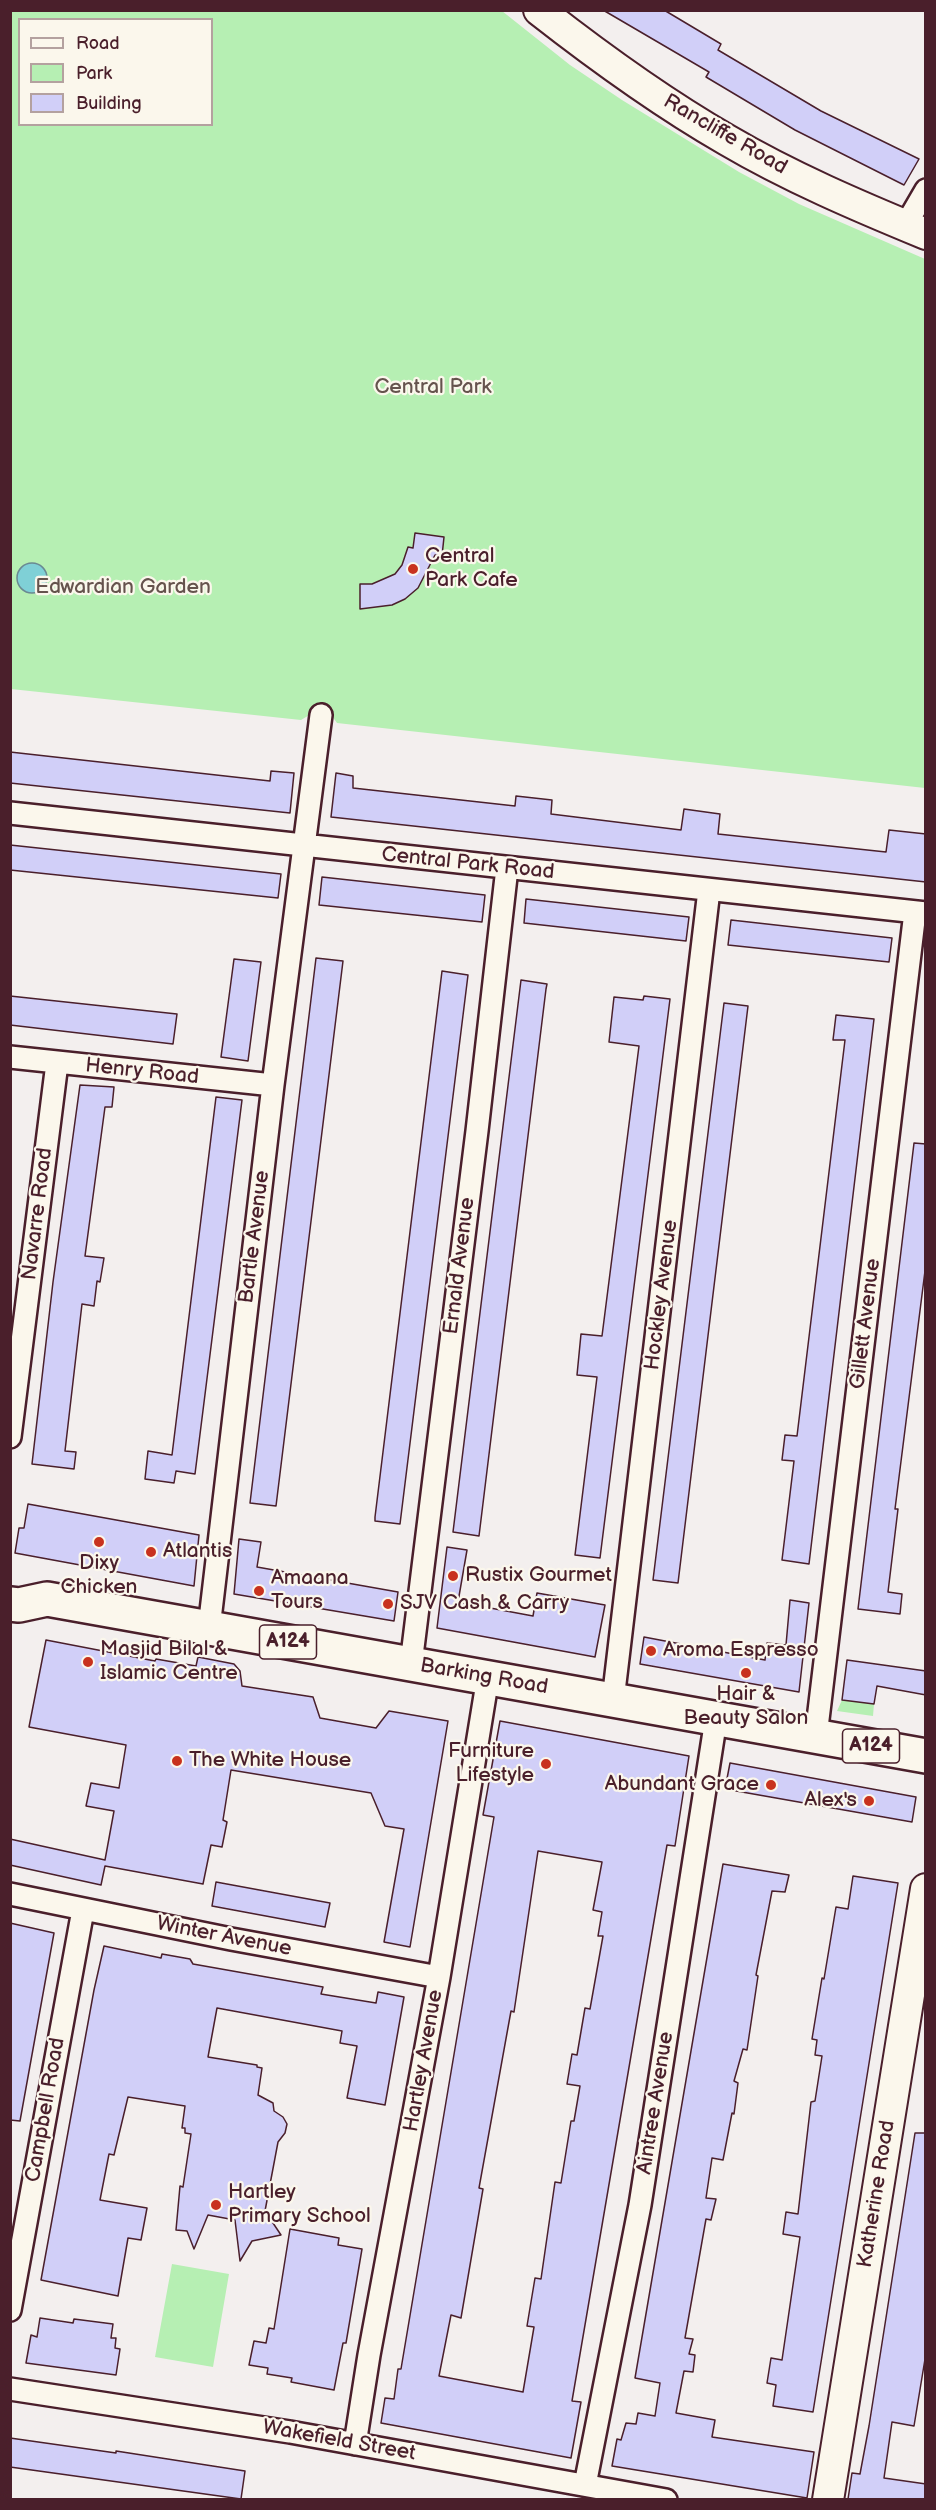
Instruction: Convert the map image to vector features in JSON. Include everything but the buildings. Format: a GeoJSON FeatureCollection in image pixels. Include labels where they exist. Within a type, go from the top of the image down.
{"type":"FeatureCollection","features":[{"type":"Feature","properties":{"kind":"main road","name":"Rancliffe Road"},"geometry":{"type":"LineString","coordinates":[[539,10],[640,85],[727,141],[820,189],[915,230]]}},
{"type":"Feature","properties":{"kind":"main road","name":"Barking Road"},"geometry":{"type":"LineString","coordinates":[[10,1582],[43,1598],[926,1756]]}},
{"type":"Feature","properties":{"kind":"main road","name":"Barking Road"},"geometry":{"type":"LineString","coordinates":[[10,1604],[19,1605],[43,1598]]}},
{"type":"Feature","properties":{"kind":"main road","name":"Katherine Road"},"geometry":{"type":"LineString","coordinates":[[828,2499],[926,1889]]}},
{"type":"Feature","properties":{"kind":"street"},"geometry":{"type":"LineString","coordinates":[[915,230],[926,190]]}},
{"type":"Feature","properties":{"kind":"street","name":"Bartle Avenue"},"geometry":{"type":"LineString","coordinates":[[209,1628],[273,1085],[321,715]]}},
{"type":"Feature","properties":{"kind":"street","name":"Central Park Road"},"geometry":{"type":"LineString","coordinates":[[10,813],[920,913]]}},
{"type":"Feature","properties":{"kind":"street","name":"Ernald Avenue"},"geometry":{"type":"LineString","coordinates":[[411,1664],[507,868]]}},
{"type":"Feature","properties":{"kind":"street","name":"Hockley Avenue"},"geometry":{"type":"LineString","coordinates":[[613,1700],[709,890]]}},
{"type":"Feature","properties":{"kind":"street","name":"Gillett Avenue"},"geometry":{"type":"LineString","coordinates":[[816,1736],[920,913]]}},
{"type":"Feature","properties":{"kind":"street","name":"Henry Road"},"geometry":{"type":"LineString","coordinates":[[10,1057],[273,1085]]}},
{"type":"Feature","properties":{"kind":"street","name":"Navarre Road"},"geometry":{"type":"LineString","coordinates":[[10,1437],[57,1063]]}},
{"type":"Feature","properties":{"kind":"street","name":"Hartley Avenue"},"geometry":{"type":"LineString","coordinates":[[355,2444],[369,2355],[439,1977],[488,1677]]}},
{"type":"Feature","properties":{"kind":"street","name":"Aintree Avenue"},"geometry":{"type":"LineString","coordinates":[[585,2485],[640,2205],[716,1719]]}},
{"type":"Feature","properties":{"kind":"street","name":"Winter Avenue"},"geometry":{"type":"LineString","coordinates":[[10,1894],[83,1910],[439,1977]]}},
{"type":"Feature","properties":{"kind":"street","name":"Campbell Road"},"geometry":{"type":"LineString","coordinates":[[10,2310],[83,1910]]}},
{"type":"Feature","properties":{"kind":"street","name":"Wakefield Street"},"geometry":{"type":"LineString","coordinates":[[10,2389],[355,2444],[666,2499]]}},
{"type":"Feature","properties":{"kind":"green space","name":"Central Park"},"geometry":{"type":"Polygon","coordinates":[[[11,11],[502,11],[570,65],[739,172],[799,204],[925,259],[925,788],[337,723],[332,716],[311,714],[301,720],[11,689],[11,11]]]}},
{"type":"Feature","properties":{"kind":"green space"},"geometry":{"type":"Polygon","coordinates":[[[842,1700],[874,1704],[873,1716],[837,1711],[842,1700]]]}},
{"type":"Feature","properties":{"kind":"green space"},"geometry":{"type":"Polygon","coordinates":[[[172,2264],[229,2274],[213,2367],[155,2357],[172,2264]]]}},
{"type":"Feature","properties":{"kind":"water"},"geometry":{"type":"Polygon","coordinates":[[[32,563],[43,567],[47,578],[43,589],[32,593],[21,589],[17,578],[21,567],[32,563]]]}},
{"type":"Feature","properties":{"kind":"place","name":"Central Park Cafe"},"geometry":{"type":"Point","coordinates":[413,569]}},
{"type":"Feature","properties":{"kind":"place","name":"Dixy Chicken"},"geometry":{"type":"Point","coordinates":[99,1542]}},
{"type":"Feature","properties":{"kind":"place","name":"Atlantis"},"geometry":{"type":"Point","coordinates":[151,1552]}},
{"type":"Feature","properties":{"kind":"place","name":"Rustix Gourmet"},"geometry":{"type":"Point","coordinates":[453,1576]}},
{"type":"Feature","properties":{"kind":"place","name":"Amaana Tours"},"geometry":{"type":"Point","coordinates":[259,1591]}},
{"type":"Feature","properties":{"kind":"place","name":"SJV Cash & Carry"},"geometry":{"type":"Point","coordinates":[388,1604]}},
{"type":"Feature","properties":{"kind":"place","name":"Aroma Espresso"},"geometry":{"type":"Point","coordinates":[651,1651]}},
{"type":"Feature","properties":{"kind":"place","name":"Masjid Bilal & Islamic Centre"},"geometry":{"type":"Point","coordinates":[88,1662]}},
{"type":"Feature","properties":{"kind":"place","name":"Hair & Beauty Salon"},"geometry":{"type":"Point","coordinates":[746,1673]}},
{"type":"Feature","properties":{"kind":"place","name":"The White House"},"geometry":{"type":"Point","coordinates":[177,1761]}},
{"type":"Feature","properties":{"kind":"place","name":"Furniture Lifestyle"},"geometry":{"type":"Point","coordinates":[546,1764]}},
{"type":"Feature","properties":{"kind":"place","name":"Abundant Grace"},"geometry":{"type":"Point","coordinates":[771,1785]}},
{"type":"Feature","properties":{"kind":"place","name":"Alex's"},"geometry":{"type":"Point","coordinates":[869,1801]}},
{"type":"Feature","properties":{"kind":"place","name":"Hartley Primary School"},"geometry":{"type":"Point","coordinates":[216,2205]}},
{"type":"Feature","properties":{"kind":"park label","name":"Edwardian Garden"},"geometry":{"type":"Point","coordinates":[123,588]}}]}
